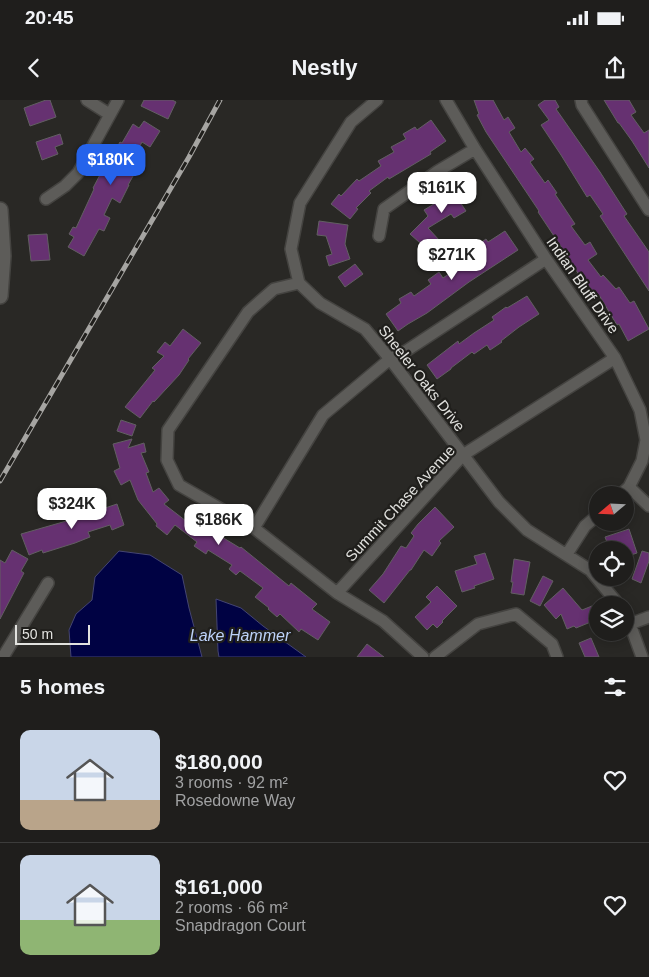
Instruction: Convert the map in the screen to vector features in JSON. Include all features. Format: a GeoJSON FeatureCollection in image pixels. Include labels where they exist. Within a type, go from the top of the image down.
{"type":"FeatureCollection","features":[{"type":"Feature","properties":{"kind":"street"},"geometry":{"type":"LineString","coordinates":[[87,100],[110,114]]}},
{"type":"Feature","properties":{"kind":"street"},"geometry":{"type":"LineString","coordinates":[[46,199],[65,186],[78,173],[118,100]]}},
{"type":"Feature","properties":{"kind":"street"},"geometry":{"type":"LineString","coordinates":[[377,100],[352,122],[300,203],[291,249],[299,283],[274,289],[248,312],[168,430],[167,460],[179,485],[254,528],[337,593],[383,622],[422,657]]}},
{"type":"Feature","properties":{"kind":"street","name":"Indian Bluff Drive"},"geometry":{"type":"LineString","coordinates":[[446,100],[474,149],[546,259],[615,358],[640,410],[646,440],[642,461],[630,486]]}},
{"type":"Feature","properties":{"kind":"street"},"geometry":{"type":"LineString","coordinates":[[580,100],[649,210]]}},
{"type":"Feature","properties":{"kind":"street"},"geometry":{"type":"LineString","coordinates":[[379,236],[384,209],[438,170],[474,149]]}},
{"type":"Feature","properties":{"kind":"street"},"geometry":{"type":"LineString","coordinates":[[0,210],[3,256],[0,296]]}},
{"type":"Feature","properties":{"kind":"street"},"geometry":{"type":"LineString","coordinates":[[254,528],[323,416],[390,359],[406,351],[546,259]]}},
{"type":"Feature","properties":{"kind":"street","name":"Sheeler Oaks Drive"},"geometry":{"type":"LineString","coordinates":[[299,283],[320,303],[365,329],[499,502],[527,530],[590,570],[611,596]]}},
{"type":"Feature","properties":{"kind":"street","name":"Summit Chase Avenue"},"geometry":{"type":"LineString","coordinates":[[337,593],[463,455],[615,358]]}},
{"type":"Feature","properties":{"kind":"street"},"geometry":{"type":"LineString","coordinates":[[634,492],[649,506]]}},
{"type":"Feature","properties":{"kind":"street"},"geometry":{"type":"LineString","coordinates":[[567,554],[589,523]]}},
{"type":"Feature","properties":{"kind":"street"},"geometry":{"type":"LineString","coordinates":[[3,657],[48,583]]}},
{"type":"Feature","properties":{"kind":"street"},"geometry":{"type":"LineString","coordinates":[[436,657],[478,624],[516,614],[552,644],[557,657]]}},
{"type":"Feature","properties":{"kind":"street"},"geometry":{"type":"LineString","coordinates":[[634,619],[649,618]]}},
{"type":"Feature","properties":{"kind":"street"},"geometry":{"type":"LineString","coordinates":[[634,636],[642,657]]}},
{"type":"Feature","properties":{"kind":"water"},"geometry":{"type":"Polygon","coordinates":[[[119,551],[150,555],[182,575],[202,657],[71,657],[69,630],[76,614],[92,600],[95,577],[119,551]]]}},
{"type":"Feature","properties":{"kind":"water","name":"Lake Hammer"},"geometry":{"type":"Polygon","coordinates":[[[216,599],[241,608],[306,657],[219,657],[216,599]]]}},
{"type":"Feature","properties":{"kind":"building"},"geometry":{"type":"Polygon","coordinates":[[[50,100],[56,117],[30,126],[24,108],[50,100]]]}},
{"type":"Feature","properties":{"kind":"building"},"geometry":{"type":"Polygon","coordinates":[[[144,100],[172,100],[176,102],[168,119],[141,106],[144,100]]]}},
{"type":"Feature","properties":{"kind":"building"},"geometry":{"type":"Polygon","coordinates":[[[474,100],[493,100],[504,120],[508,117],[515,128],[509,132],[521,152],[525,148],[534,159],[530,162],[545,183],[548,180],[557,193],[555,194],[575,224],[571,226],[585,245],[590,242],[597,254],[588,260],[601,277],[603,275],[616,289],[619,287],[630,303],[634,301],[649,329],[628,341],[599,295],[598,297],[586,283],[584,284],[539,211],[486,132],[477,115],[479,114],[474,100]]]}},
{"type":"Feature","properties":{"kind":"building"},"geometry":{"type":"Polygon","coordinates":[[[545,100],[555,100],[559,107],[556,109],[600,172],[627,214],[624,216],[649,252],[649,291],[600,216],[603,214],[590,195],[587,197],[541,125],[549,120],[538,105],[545,100]]]}},
{"type":"Feature","properties":{"kind":"building"},"geometry":{"type":"Polygon","coordinates":[[[604,100],[629,100],[636,112],[631,115],[644,133],[649,130],[649,168],[618,123],[604,100]]]}},
{"type":"Feature","properties":{"kind":"building"},"geometry":{"type":"Polygon","coordinates":[[[431,120],[446,141],[430,152],[431,154],[389,179],[388,177],[369,191],[371,193],[356,208],[358,209],[350,219],[331,204],[339,194],[341,196],[357,179],[359,181],[381,166],[378,161],[394,152],[391,147],[406,139],[403,134],[415,127],[417,130],[431,120]]]}},
{"type":"Feature","properties":{"kind":"building"},"geometry":{"type":"Polygon","coordinates":[[[144,121],[160,131],[150,147],[142,142],[134,157],[141,162],[120,203],[112,198],[104,215],[110,218],[104,231],[99,229],[84,256],[68,247],[74,237],[69,234],[73,227],[76,228],[93,188],[120,142],[122,143],[133,124],[139,128],[144,121]]]}},
{"type":"Feature","properties":{"kind":"building"},"geometry":{"type":"Polygon","coordinates":[[[60,134],[63,144],[55,147],[58,154],[42,160],[36,142],[60,134]]]}},
{"type":"Feature","properties":{"kind":"building"},"geometry":{"type":"Polygon","coordinates":[[[467,178],[475,191],[460,202],[466,211],[454,218],[451,214],[428,228],[440,241],[429,251],[410,234],[428,216],[424,210],[460,188],[457,185],[467,178]]]}},
{"type":"Feature","properties":{"kind":"building"},"geometry":{"type":"Polygon","coordinates":[[[319,221],[348,225],[345,244],[350,259],[329,266],[326,256],[332,254],[326,236],[317,235],[319,221]]]}},
{"type":"Feature","properties":{"kind":"building"},"geometry":{"type":"Polygon","coordinates":[[[505,231],[518,250],[398,331],[386,314],[401,303],[399,299],[411,292],[414,296],[431,284],[428,280],[439,272],[443,278],[462,265],[460,261],[478,250],[476,246],[486,239],[488,242],[505,231]]]}},
{"type":"Feature","properties":{"kind":"building"},"geometry":{"type":"Polygon","coordinates":[[[47,234],[50,260],[31,261],[28,235],[47,234]]]}},
{"type":"Feature","properties":{"kind":"building"},"geometry":{"type":"Polygon","coordinates":[[[355,264],[363,274],[345,287],[338,277],[355,264]]]}},
{"type":"Feature","properties":{"kind":"building"},"geometry":{"type":"Polygon","coordinates":[[[527,296],[539,314],[490,350],[487,345],[474,354],[472,352],[437,379],[427,365],[458,341],[459,344],[494,320],[492,317],[506,307],[527,296]]]}},
{"type":"Feature","properties":{"kind":"building"},"geometry":{"type":"Polygon","coordinates":[[[183,329],[201,343],[188,359],[179,375],[153,401],[140,418],[125,407],[155,370],[152,368],[164,356],[157,352],[165,342],[170,346],[183,329]]]}},
{"type":"Feature","properties":{"kind":"building"},"geometry":{"type":"Polygon","coordinates":[[[121,420],[136,425],[132,436],[117,431],[121,420]]]}},
{"type":"Feature","properties":{"kind":"building"},"geometry":{"type":"Polygon","coordinates":[[[132,439],[128,448],[144,443],[146,452],[141,453],[149,472],[146,473],[153,492],[159,488],[169,500],[164,504],[186,521],[193,513],[219,532],[217,534],[241,547],[289,586],[291,583],[317,604],[312,609],[330,622],[318,640],[301,629],[299,632],[280,614],[277,617],[255,597],[263,588],[240,571],[236,575],[229,569],[232,565],[208,550],[206,554],[194,546],[197,542],[175,525],[167,535],[156,526],[157,524],[138,500],[130,480],[121,485],[114,471],[120,468],[113,444],[132,439]]]}},
{"type":"Feature","properties":{"kind":"building"},"geometry":{"type":"Polygon","coordinates":[[[117,504],[124,525],[112,530],[110,525],[88,532],[90,537],[75,543],[43,553],[42,550],[29,555],[21,534],[91,513],[90,511],[101,507],[102,509],[117,504]]]}},
{"type":"Feature","properties":{"kind":"building"},"geometry":{"type":"Polygon","coordinates":[[[435,507],[454,527],[439,541],[441,543],[432,556],[424,550],[411,570],[384,603],[369,590],[383,574],[401,546],[406,548],[414,536],[411,533],[435,507]]]}},
{"type":"Feature","properties":{"kind":"building"},"geometry":{"type":"Polygon","coordinates":[[[623,531],[630,531],[633,541],[607,541],[605,537],[623,531]]]}},
{"type":"Feature","properties":{"kind":"building"},"geometry":{"type":"Polygon","coordinates":[[[12,550],[28,559],[21,571],[24,573],[0,619],[0,560],[5,563],[12,550]]]}},
{"type":"Feature","properties":{"kind":"building"},"geometry":{"type":"Polygon","coordinates":[[[642,551],[649,553],[649,561],[641,583],[634,580],[634,573],[642,551]]]}},
{"type":"Feature","properties":{"kind":"building"},"geometry":{"type":"Polygon","coordinates":[[[485,553],[494,579],[462,592],[455,571],[477,564],[474,556],[485,553]]]}},
{"type":"Feature","properties":{"kind":"building"},"geometry":{"type":"Polygon","coordinates":[[[514,559],[530,562],[524,595],[511,593],[514,559]]]}},
{"type":"Feature","properties":{"kind":"building"},"geometry":{"type":"Polygon","coordinates":[[[543,576],[553,581],[540,606],[530,601],[543,576]]]}},
{"type":"Feature","properties":{"kind":"building"},"geometry":{"type":"Polygon","coordinates":[[[437,586],[457,606],[437,628],[433,624],[427,630],[415,617],[431,602],[426,597],[437,586]]]}},
{"type":"Feature","properties":{"kind":"building"},"geometry":{"type":"Polygon","coordinates":[[[563,588],[582,610],[589,607],[589,623],[576,628],[574,626],[567,629],[561,614],[556,619],[544,605],[563,588]]]}},
{"type":"Feature","properties":{"kind":"building"},"geometry":{"type":"Polygon","coordinates":[[[589,639],[589,641],[592,641],[599,657],[585,657],[579,643],[589,639]]]}},
{"type":"Feature","properties":{"kind":"building"},"geometry":{"type":"Polygon","coordinates":[[[367,644],[384,657],[357,657],[367,644]]]}},
{"type":"Feature","properties":{"kind":"railway"},"geometry":{"type":"LineString","coordinates":[[0,481],[189,157],[220,100]]}}]}
